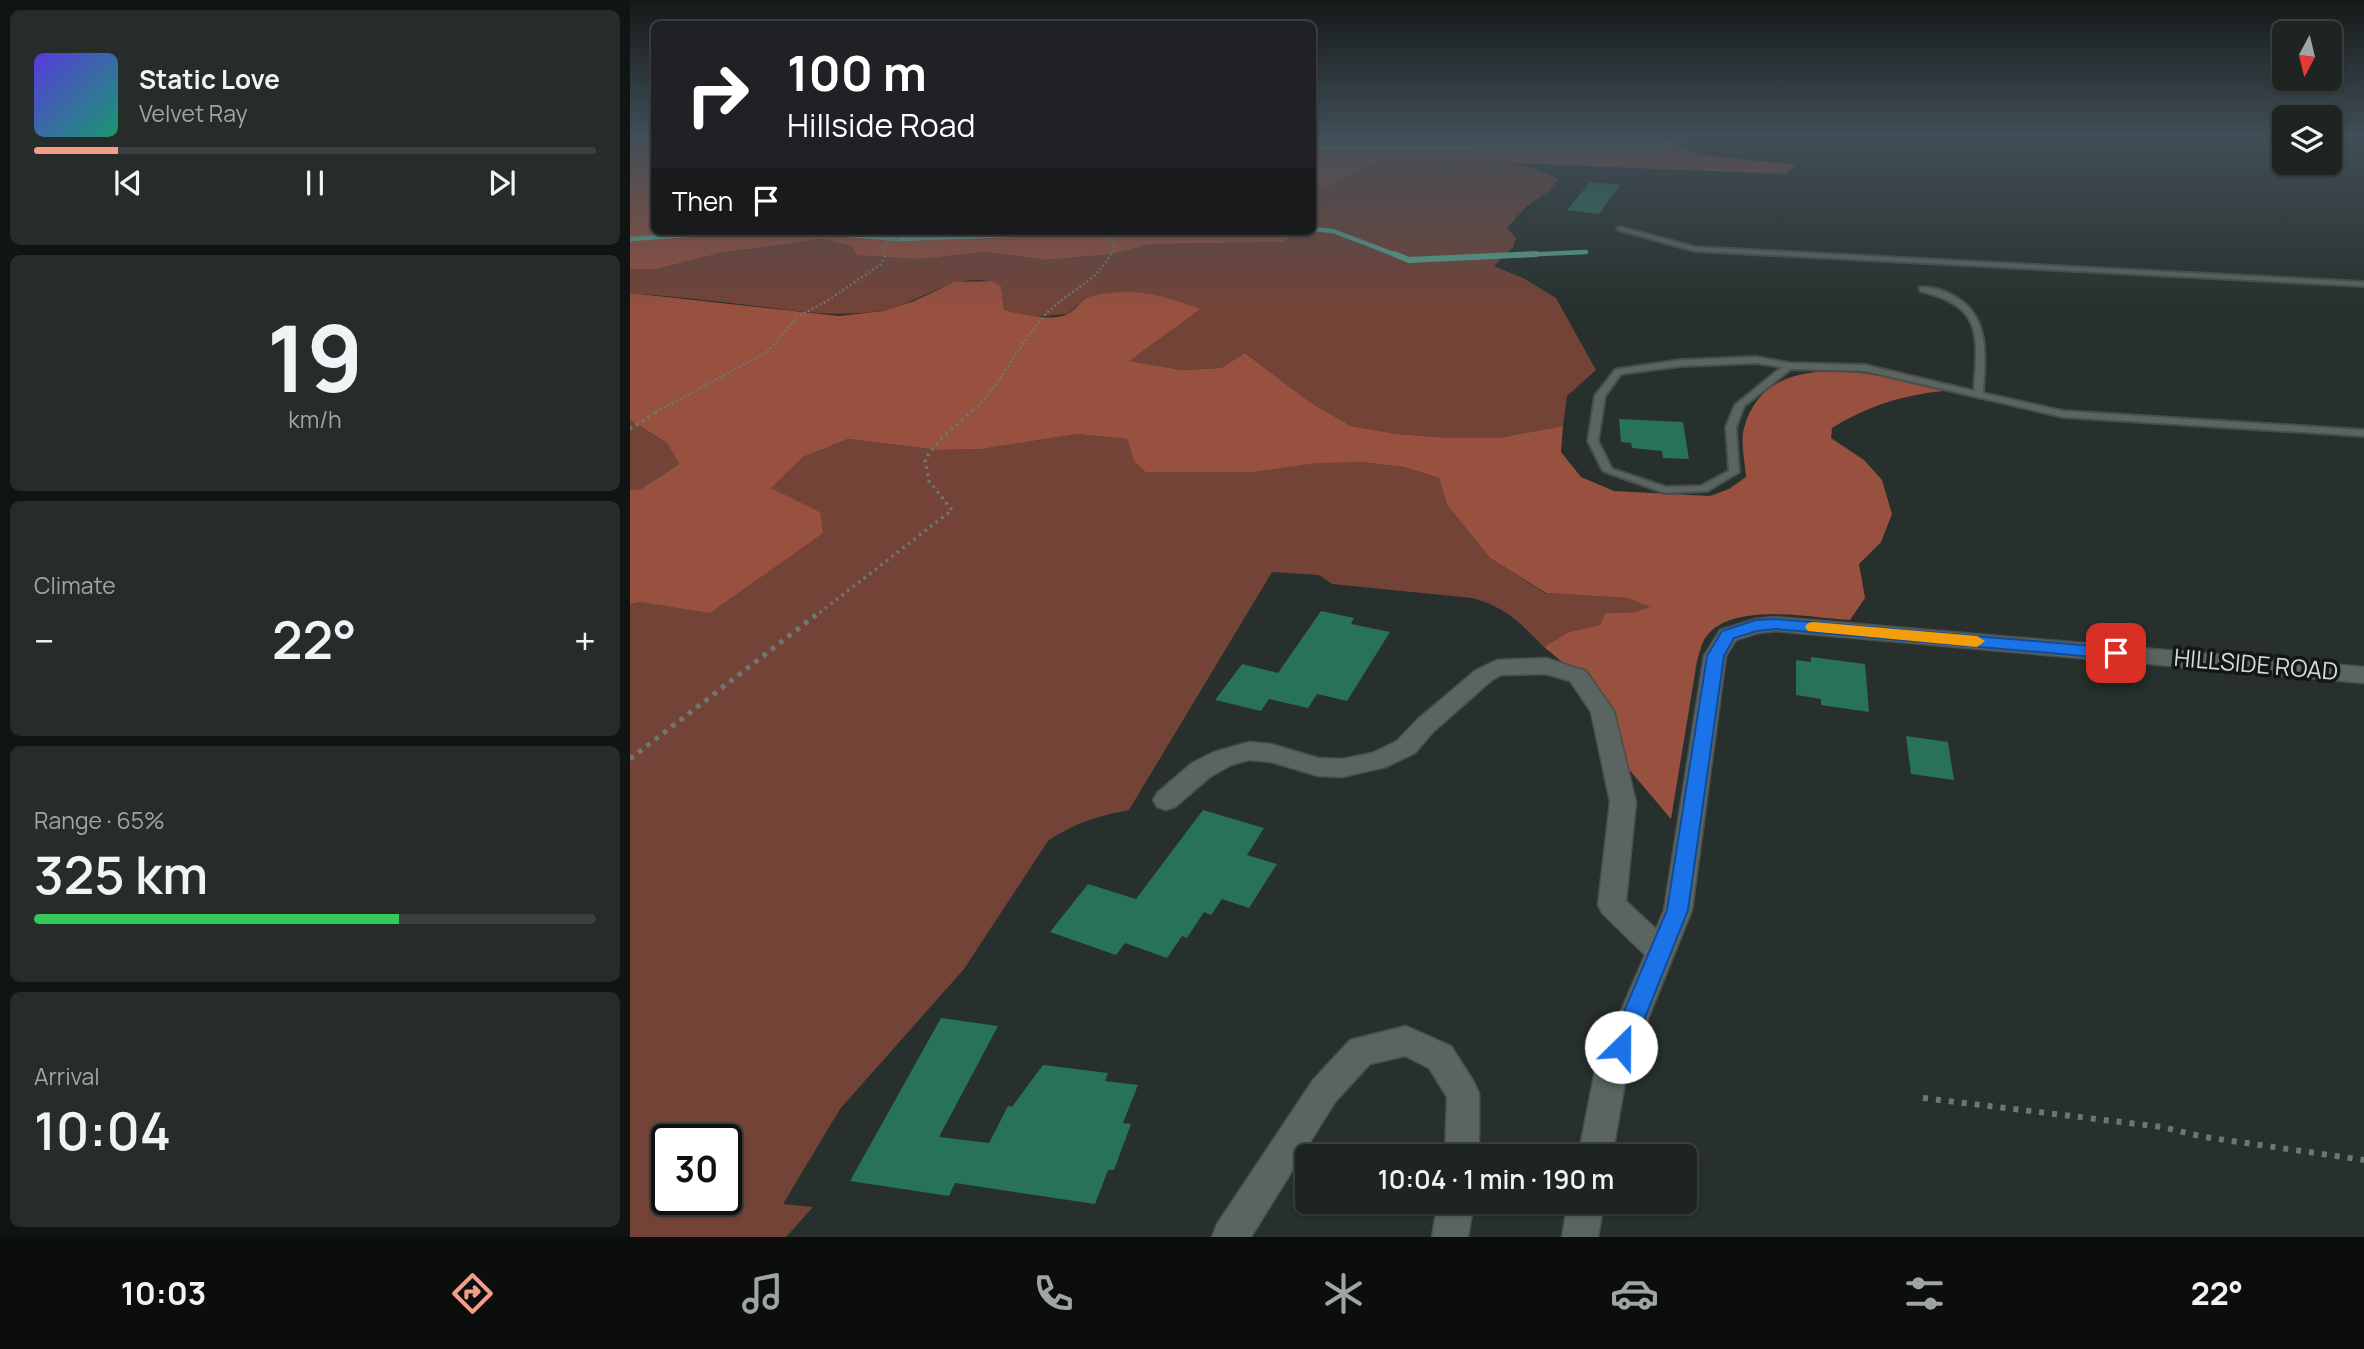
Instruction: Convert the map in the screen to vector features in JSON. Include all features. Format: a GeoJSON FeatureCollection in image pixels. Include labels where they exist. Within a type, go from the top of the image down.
{"type":"FeatureCollection","features":[{"type":"Feature","properties":{"kind":"street","name":"HILLSIDE ROAD"},"geometry":{"type":"LineString","coordinates":[[1597,1144],[1611,1071],[1678,910],[1715,656],[1728,635],[1756,626],[1776,624],[2364,674]]}},
{"type":"Feature","properties":{"kind":"street"},"geometry":{"type":"LineString","coordinates":[[1166,800],[1201,770],[1223,758],[1249,751],[1271,753],[1318,767],[1342,768],[1377,761],[1406,747],[1426,724],[1458,696],[1497,668],[1546,666],[1578,676],[1602,711],[1623,802],[1612,905],[1661,952]]}},
{"type":"Feature","properties":{"kind":"street"},"geometry":{"type":"LineString","coordinates":[[1230,1237],[1324,1091],[1361,1051],[1406,1041],[1440,1057],[1462,1093],[1462,1144]]}},
{"type":"Feature","properties":{"kind":"street"},"geometry":{"type":"LineString","coordinates":[[1450,1237],[1454,1214]]}},
{"type":"Feature","properties":{"kind":"street"},"geometry":{"type":"LineString","coordinates":[[1580,1237],[1584,1214]]}},
{"type":"Feature","properties":{"kind":"lane"},"geometry":{"type":"LineString","coordinates":[[1620,229],[1695,249],[2364,284]]}},
{"type":"Feature","properties":{"kind":"lane"},"geometry":{"type":"LineString","coordinates":[[1923,289],[1948,293],[1972,315],[1982,340],[1978,394]]}},
{"type":"Feature","properties":{"kind":"lane"},"geometry":{"type":"LineString","coordinates":[[1789,366],[1740,405],[1731,427],[1734,472],[1703,489],[1665,490],[1608,471],[1593,441],[1600,397],[1618,372],[1681,363],[1744,360],[1789,366],[1866,368],[2063,414],[2364,433]]}},
{"type":"Feature","properties":{"kind":"path"},"geometry":{"type":"LineString","coordinates":[[630,429],[678,398],[767,352],[797,317],[827,301],[881,264],[885,257],[883,247],[888,241],[907,235]]}},
{"type":"Feature","properties":{"kind":"path"},"geometry":{"type":"LineString","coordinates":[[630,759],[952,510],[929,481],[925,459],[937,440],[972,413],[993,389],[1014,354],[1050,310],[1101,272],[1112,257],[1115,244],[1098,235]]}},
{"type":"Feature","properties":{"kind":"path"},"geometry":{"type":"LineString","coordinates":[[1923,1098],[2162,1127],[2204,1137],[2364,1160]]}},
{"type":"Feature","properties":{"kind":"shaded area"},"geometry":{"type":"Polygon","coordinates":[[[630,194],[651,194],[651,235],[1293,235],[1284,242],[1150,244],[1113,254],[1047,260],[985,252],[920,259],[856,255],[853,246],[821,239],[720,253],[657,269],[630,269],[630,194]]]}},
{"type":"Feature","properties":{"kind":"shaded area"},"geometry":{"type":"Polygon","coordinates":[[[1316,194],[1545,194],[1527,206],[1507,228],[1516,238],[1513,247],[1494,266],[1523,278],[1556,298],[1596,370],[1567,396],[1563,426],[1498,438],[1397,434],[1351,426],[1311,403],[1245,353],[1221,368],[1182,370],[1128,361],[1085,298],[1068,314],[1033,317],[1004,310],[1001,286],[971,280],[940,288],[895,307],[846,314],[630,293],[630,269],[657,269],[720,253],[821,239],[920,259],[985,252],[1047,260],[1113,254],[1150,244],[1284,242],[1293,235],[1316,235],[1316,194]]]}},
{"type":"Feature","properties":{"kind":"shaded area"},"geometry":{"type":"Polygon","coordinates":[[[992,281],[1001,286],[1004,310],[1036,316],[1061,316],[1071,312],[1089,297],[1118,292],[1145,293],[1200,309],[1129,361],[1182,370],[1221,368],[1245,353],[1311,403],[1351,426],[1397,434],[1498,438],[1563,426],[1561,452],[1581,477],[1614,491],[1710,496],[1729,489],[1746,477],[1743,434],[1757,401],[1777,384],[1802,374],[1830,371],[1860,373],[1944,391],[1914,395],[1886,403],[1832,428],[1831,438],[1864,460],[1882,480],[1892,514],[1881,542],[1859,564],[1865,598],[1850,620],[1771,614],[1750,616],[1731,620],[1715,628],[1704,640],[1697,661],[1671,819],[1627,767],[1586,675],[1561,661],[1544,647],[1569,632],[1600,625],[1605,613],[1636,612],[1650,607],[1627,598],[1546,593],[1490,558],[1447,505],[1439,478],[1404,467],[1361,462],[1317,463],[1251,472],[1146,472],[1134,461],[1127,439],[1077,434],[982,449],[939,450],[848,439],[803,457],[771,488],[820,512],[823,533],[710,613],[641,602],[630,604],[630,490],[641,489],[679,464],[667,443],[630,420],[630,293],[839,316],[883,311],[914,301],[955,282],[992,281]]]}},
{"type":"Feature","properties":{"kind":"shaded area"},"geometry":{"type":"Polygon","coordinates":[[[630,420],[667,443],[679,464],[641,489],[630,490],[630,420]]]}},
{"type":"Feature","properties":{"kind":"shaded area"},"geometry":{"type":"Polygon","coordinates":[[[1077,434],[1127,439],[1134,461],[1361,462],[1404,467],[1439,478],[1447,505],[1490,558],[1545,593],[1627,598],[1651,607],[1636,612],[1605,613],[1600,625],[1569,632],[1544,647],[1503,611],[1472,598],[1332,584],[1319,575],[1272,572],[1129,810],[1087,821],[1048,841],[964,969],[840,1109],[783,1204],[813,1207],[786,1237],[630,1237],[630,604],[640,602],[820,512],[770,488],[803,457],[848,439],[939,450],[982,449],[1077,434]]]}},
{"type":"Feature","properties":{"kind":"building"},"geometry":{"type":"Polygon","coordinates":[[[1580,194],[1614,194],[1599,214],[1567,210],[1580,194]]]}},
{"type":"Feature","properties":{"kind":"building"},"geometry":{"type":"Polygon","coordinates":[[[1619,419],[1683,422],[1689,459],[1663,458],[1662,451],[1632,448],[1631,443],[1621,442],[1619,419]]]}},
{"type":"Feature","properties":{"kind":"building"},"geometry":{"type":"Polygon","coordinates":[[[1321,611],[1354,618],[1351,624],[1390,632],[1347,701],[1317,694],[1308,708],[1269,699],[1261,711],[1215,700],[1242,664],[1278,673],[1321,611]]]}},
{"type":"Feature","properties":{"kind":"building"},"geometry":{"type":"Polygon","coordinates":[[[1811,657],[1865,664],[1869,712],[1821,705],[1821,699],[1796,695],[1796,660],[1811,662],[1811,657]]]}},
{"type":"Feature","properties":{"kind":"building"},"geometry":{"type":"Polygon","coordinates":[[[1906,736],[1948,742],[1954,780],[1911,774],[1906,736]]]}},
{"type":"Feature","properties":{"kind":"building"},"geometry":{"type":"Polygon","coordinates":[[[1203,810],[1264,828],[1247,855],[1277,864],[1249,908],[1222,899],[1211,915],[1204,912],[1187,938],[1182,936],[1167,958],[1125,943],[1116,955],[1050,932],[1088,884],[1136,899],[1203,810]]]}},
{"type":"Feature","properties":{"kind":"building"},"geometry":{"type":"Polygon","coordinates":[[[941,1018],[998,1026],[939,1137],[989,1143],[1008,1106],[1012,1107],[1043,1065],[1108,1073],[1105,1081],[1138,1085],[1123,1123],[1131,1124],[1114,1170],[1108,1170],[1095,1204],[955,1183],[949,1196],[850,1181],[941,1018]]]}},
{"type":"Feature","properties":{"kind":"waterway"},"geometry":{"type":"LineString","coordinates":[[1316,229],[1333,231],[1399,256]]}},
{"type":"Feature","properties":{"kind":"waterway"},"geometry":{"type":"LineString","coordinates":[[630,239],[688,235]]}},
{"type":"Feature","properties":{"kind":"waterway"},"geometry":{"type":"LineString","coordinates":[[848,235],[899,239],[1008,235]]}},
{"type":"Feature","properties":{"kind":"waterway"},"geometry":{"type":"LineString","coordinates":[[1497,256],[1586,252]]}},
{"type":"Feature","properties":{"kind":"waterway"},"geometry":{"type":"LineString","coordinates":[[1394,254],[1399,256]]}},
{"type":"Feature","properties":{"kind":"waterway"},"geometry":{"type":"LineString","coordinates":[[1399,256],[1409,260],[1536,254]]}},
{"type":"Feature","properties":{"kind":"slow traffic"},"geometry":{"type":"LineString","coordinates":[[1813,627],[1977,641]]}},
{"type":"Feature","properties":{"kind":"route"},"geometry":{"type":"LineString","coordinates":[[1621,1047],[1678,910],[1715,656],[1728,635],[1756,626],[1776,624],[2116,653]]}}]}
